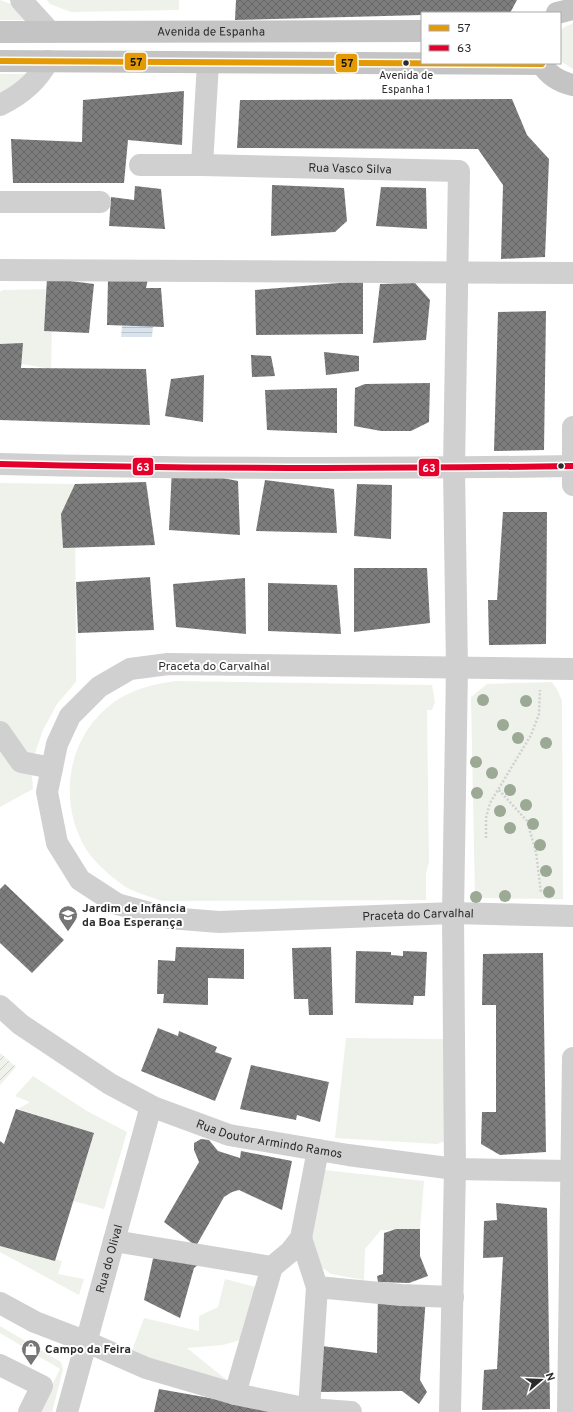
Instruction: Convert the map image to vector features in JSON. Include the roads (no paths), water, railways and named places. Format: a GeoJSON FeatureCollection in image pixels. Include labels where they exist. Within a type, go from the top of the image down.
{"type":"FeatureCollection","features":[{"type":"Feature","properties":{"kind":"main road"},"geometry":{"type":"LineString","coordinates":[[561,12],[573,9]]}},
{"type":"Feature","properties":{"kind":"main road","name":"Avenida de Espanha"},"geometry":{"type":"LineString","coordinates":[[0,32],[421,31]]}},
{"type":"Feature","properties":{"kind":"main road"},"geometry":{"type":"LineString","coordinates":[[0,61],[421,64]]}},
{"type":"Feature","properties":{"kind":"main road"},"geometry":{"type":"LineString","coordinates":[[542,64],[548,73],[559,81],[573,85]]}},
{"type":"Feature","properties":{"kind":"street"},"geometry":{"type":"LineString","coordinates":[[21,0],[33,11],[50,32]]}},
{"type":"Feature","properties":{"kind":"street"},"geometry":{"type":"LineString","coordinates":[[0,105],[14,99],[30,87],[41,75],[48,61]]}},
{"type":"Feature","properties":{"kind":"street"},"geometry":{"type":"LineString","coordinates":[[202,165],[208,63]]}},
{"type":"Feature","properties":{"kind":"street","name":"Rua Vasco Silva"},"geometry":{"type":"LineString","coordinates":[[140,165],[202,165],[459,172],[456,273]]}},
{"type":"Feature","properties":{"kind":"street"},"geometry":{"type":"LineString","coordinates":[[0,202],[100,202]]}},
{"type":"Feature","properties":{"kind":"street"},"geometry":{"type":"LineString","coordinates":[[0,270],[573,273]]}},
{"type":"Feature","properties":{"kind":"street"},"geometry":{"type":"LineString","coordinates":[[450,1412],[455,1169],[453,913],[457,668],[454,468],[456,273]]}},
{"type":"Feature","properties":{"kind":"street"},"geometry":{"type":"LineString","coordinates":[[573,427],[573,486]]}},
{"type":"Feature","properties":{"kind":"street"},"geometry":{"type":"LineString","coordinates":[[0,464],[172,468],[454,468],[572,466]]}},
{"type":"Feature","properties":{"kind":"street","name":"Praceta do Carvalhal"},"geometry":{"type":"LineString","coordinates":[[573,669],[540,670],[168,664],[130,669],[99,687],[70,716],[57,744],[47,792],[58,843],[80,880],[117,904],[169,918],[219,922],[453,913],[573,916]]}},
{"type":"Feature","properties":{"kind":"street"},"geometry":{"type":"LineString","coordinates":[[0,732],[21,762],[52,768]]}},
{"type":"Feature","properties":{"kind":"street","name":"Rua Doutor Armindo Ramos"},"geometry":{"type":"LineString","coordinates":[[0,1006],[20,1024],[110,1084],[151,1106],[229,1135],[318,1150],[455,1169],[572,1171]]}},
{"type":"Feature","properties":{"kind":"street"},"geometry":{"type":"LineString","coordinates":[[568,1412],[573,1058]]}},
{"type":"Feature","properties":{"kind":"street","name":"Rua do Olival"},"geometry":{"type":"LineString","coordinates":[[67,1412],[151,1106]]}},
{"type":"Feature","properties":{"kind":"street"},"geometry":{"type":"LineString","coordinates":[[235,1394],[272,1268],[290,1252],[301,1238],[318,1150]]}},
{"type":"Feature","properties":{"kind":"street"},"geometry":{"type":"LineString","coordinates":[[301,1238],[317,1287],[309,1409]]}},
{"type":"Feature","properties":{"kind":"street"},"geometry":{"type":"LineString","coordinates":[[114,1241],[272,1268]]}},
{"type":"Feature","properties":{"kind":"street"},"geometry":{"type":"LineString","coordinates":[[317,1287],[401,1295],[453,1297]]}},
{"type":"Feature","properties":{"kind":"street"},"geometry":{"type":"LineString","coordinates":[[0,1303],[35,1322],[87,1342],[146,1368],[235,1394],[309,1409],[351,1412]]}},
{"type":"Feature","properties":{"kind":"street"},"geometry":{"type":"LineString","coordinates":[[0,1365],[42,1386],[29,1412]]}},
{"type":"Feature","properties":{"kind":"place","name":"Avenida de Espanha 1"},"geometry":{"type":"Point","coordinates":[406,63]}},
{"type":"Feature","properties":{"kind":"place","name":"Jardim de Infância da Boa Esperança"},"geometry":{"type":"Point","coordinates":[68,932]}},
{"type":"Feature","properties":{"kind":"place","name":"Campo da Feira"},"geometry":{"type":"Point","coordinates":[31,1366]}}]}
